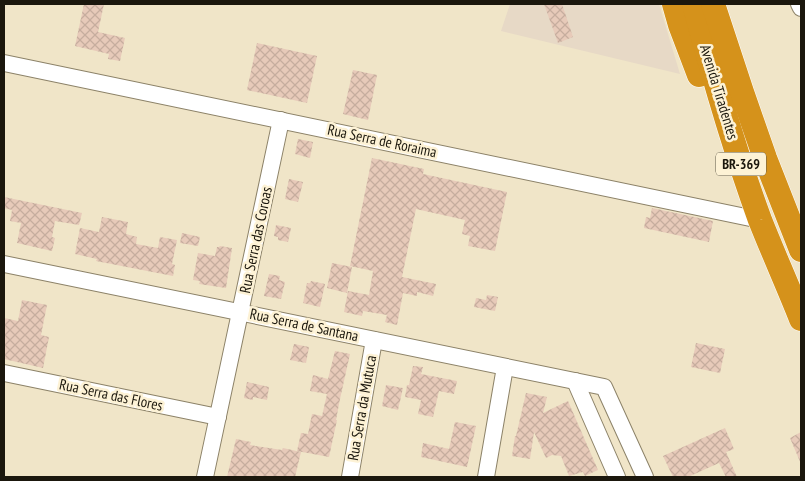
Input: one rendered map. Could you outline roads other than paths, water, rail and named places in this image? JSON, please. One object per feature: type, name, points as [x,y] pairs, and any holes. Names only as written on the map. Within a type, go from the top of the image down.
[{"type":"highway","points":[[674,4],[680,25],[717,122],[744,173]]},
{"type":"highway","name":"Avenida Tiradentes","points":[[694,4],[713,75],[744,173],[760,220],[801,319]]},
{"type":"highway","name":"Avenida Tiradentes","points":[[713,4],[765,158],[801,250]]},
{"type":"highway","points":[[730,4],[744,54],[765,158]]},
{"type":"street","points":[[799,4],[801,8]]},
{"type":"street","name":"Rua Serra de Roraima","points":[[4,63],[760,220]]},
{"type":"street","name":"Rua Serra das Coroas","points":[[205,477],[281,120]]},
{"type":"street","name":"Rua Serra de Santana","points":[[4,264],[604,387],[645,477]]},
{"type":"street","name":"Rua Serra da Mutuca","points":[[350,477],[374,340]]},
{"type":"street","points":[[486,477],[505,367]]},
{"type":"street","name":"Rua Serra das Flores","points":[[4,372],[218,418]]},
{"type":"street","points":[[575,381],[617,477]]}]
